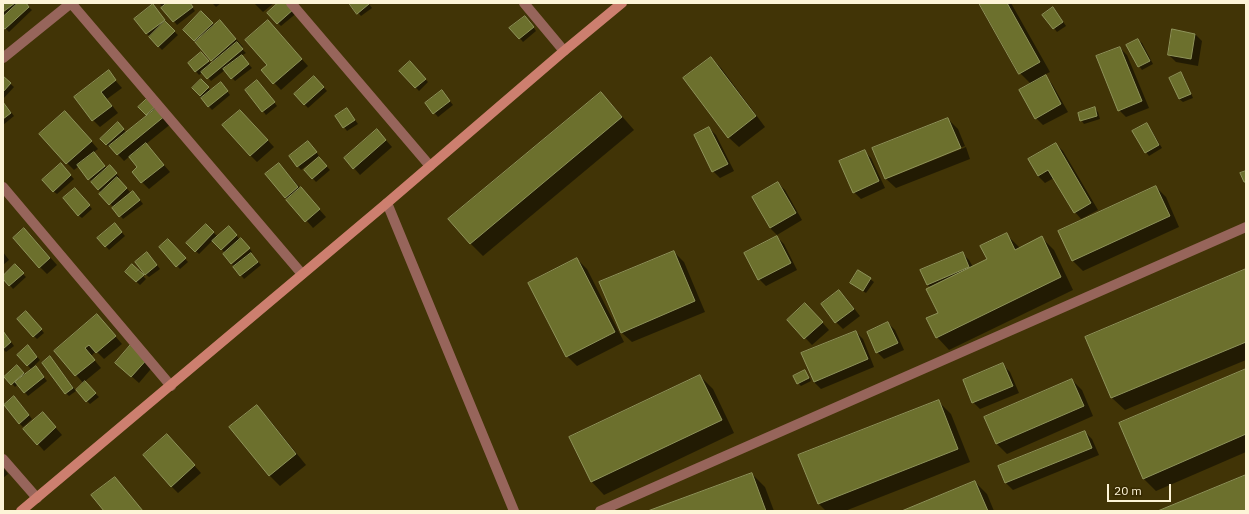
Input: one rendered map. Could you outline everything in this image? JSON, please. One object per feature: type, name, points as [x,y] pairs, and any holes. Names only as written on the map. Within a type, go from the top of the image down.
[{"type":"main road","points":[[22,511],[622,3]]},
{"type":"street","points":[[3,58],[71,3],[302,274]]},
{"type":"street","points":[[291,3],[430,166]]},
{"type":"street","points":[[524,3],[564,51]]},
{"type":"street","points":[[3,187],[171,386]]},
{"type":"street","points":[[387,203],[514,511]]},
{"type":"street","points":[[600,511],[1246,227]]},
{"type":"street","points":[[3,459],[37,498]]},
{"type":"building","points":[[3,3],[15,3],[3,12]]},
{"type":"building","points":[[18,3],[26,3],[29,7],[5,29],[3,28],[3,17]]},
{"type":"building","points":[[167,3],[190,3],[193,7],[173,22],[161,8]]},
{"type":"building","points":[[278,3],[291,3],[295,8],[277,24],[267,13]]},
{"type":"building","points":[[349,3],[369,3],[369,4],[357,14]]},
{"type":"building","points":[[979,3],[1007,3],[1040,62],[1019,74]]},
{"type":"building","points":[[153,4],[165,20],[146,34],[134,19]]},
{"type":"building","points":[[1053,7],[1063,22],[1053,29],[1042,15]]},
{"type":"building","points":[[201,11],[213,23],[194,41],[183,30]]},
{"type":"building","points":[[525,16],[534,27],[519,39],[509,28]]},
{"type":"building","points":[[220,20],[236,39],[211,61],[195,42]]},
{"type":"building","points":[[268,20],[302,59],[273,84],[261,70],[267,65],[245,40]]},
{"type":"building","points":[[165,21],[175,31],[158,47],[149,37]]},
{"type":"building","points":[[1172,29],[1195,34],[1191,59],[1168,55]]},
{"type":"building","points":[[1138,39],[1150,61],[1138,67],[1126,45]]},
{"type":"building","points":[[237,42],[243,49],[207,79],[201,72]]},
{"type":"building","points":[[1120,47],[1142,101],[1118,111],[1096,56]]},
{"type":"building","points":[[201,52],[209,61],[195,72],[188,63]]},
{"type":"building","points":[[242,55],[249,64],[231,79],[223,69]]},
{"type":"building","points":[[711,57],[756,116],[728,138],[683,78]]},
{"type":"building","points":[[410,61],[426,79],[415,88],[399,71]]},
{"type":"building","points":[[109,70],[116,80],[101,92],[112,106],[92,121],[74,97]]},
{"type":"building","points":[[1181,72],[1191,94],[1179,99],[1169,78]]},
{"type":"building","points":[[1046,75],[1061,104],[1035,119],[1019,90]]},
{"type":"building","points":[[3,76],[11,83],[3,92]]},
{"type":"building","points":[[314,76],[324,87],[304,105],[294,94]]},
{"type":"building","points":[[201,79],[209,87],[200,96],[192,88]]},
{"type":"building","points":[[257,80],[275,102],[262,112],[245,90]]},
{"type":"building","points":[[221,82],[228,91],[208,107],[201,98]]},
{"type":"building","points":[[442,90],[450,101],[433,114],[425,103]]},
{"type":"building","points":[[601,92],[622,117],[470,244],[448,219]]},
{"type":"building","points":[[149,97],[157,105],[146,115],[138,107]]},
{"type":"building","points":[[3,102],[11,113],[3,119]]},
{"type":"building","points":[[159,106],[166,115],[117,155],[109,146]]},
{"type":"building","points":[[1095,107],[1097,116],[1080,121],[1078,113]]},
{"type":"building","points":[[347,108],[355,120],[343,128],[335,116]]},
{"type":"building","points":[[240,110],[268,140],[250,156],[222,125]]},
{"type":"building","points":[[65,111],[92,141],[66,164],[39,134]]},
{"type":"building","points":[[948,118],[961,148],[885,179],[872,148]]},
{"type":"building","points":[[118,122],[124,129],[106,145],[100,139]]},
{"type":"building","points":[[1147,123],[1159,145],[1145,153],[1132,131]]},
{"type":"building","points":[[709,127],[728,164],[712,172],[694,135]]},
{"type":"building","points":[[377,129],[386,140],[353,169],[344,158]]},
{"type":"building","points":[[308,141],[317,152],[297,167],[289,156]]},
{"type":"building","points":[[146,143],[164,165],[141,183],[132,172],[137,167],[129,157]]},
{"type":"building","points":[[1056,143],[1091,203],[1074,213],[1048,170],[1038,176],[1028,159]]},
{"type":"building","points":[[865,150],[879,181],[853,193],[839,161]]},
{"type":"building","points":[[94,152],[105,166],[88,180],[77,165]]},
{"type":"building","points":[[319,157],[327,166],[312,179],[304,170]]},
{"type":"building","points":[[61,163],[71,175],[53,192],[42,180]]},
{"type":"building","points":[[279,163],[298,187],[285,198],[265,174]]},
{"type":"building","points":[[110,165],[117,173],[98,190],[91,182]]},
{"type":"building","points":[[1246,171],[1246,182],[1244,182],[1240,173]]},
{"type":"building","points":[[117,177],[127,188],[109,205],[99,194]]},
{"type":"building","points":[[778,182],[796,213],[770,228],[752,197]]},
{"type":"building","points":[[1156,186],[1170,216],[1072,261],[1058,231]]},
{"type":"building","points":[[301,187],[320,209],[305,222],[286,200]]},
{"type":"building","points":[[75,188],[90,205],[78,216],[63,198]]},
{"type":"building","points":[[133,191],[140,200],[119,217],[112,208]]},
{"type":"building","points":[[115,223],[122,232],[105,247],[97,238]]},
{"type":"building","points":[[206,224],[214,232],[195,252],[186,243]]},
{"type":"building","points":[[229,226],[237,235],[221,250],[212,241]]},
{"type":"building","points":[[24,228],[50,258],[39,268],[13,238]]},
{"type":"building","points":[[1007,233],[1015,250],[1042,236],[1061,277],[936,338],[926,318],[938,313],[926,289],[987,259],[980,246]]},
{"type":"building","points":[[777,236],[791,263],[758,280],[744,253]]},
{"type":"building","points":[[241,238],[250,248],[231,264],[223,254]]},
{"type":"building","points":[[168,239],[186,258],[176,267],[159,247]]},
{"type":"building","points":[[674,251],[695,301],[621,333],[599,282]]},
{"type":"building","points":[[147,252],[157,265],[145,275],[135,262]]},
{"type":"building","points":[[963,252],[969,267],[927,285],[920,270]]},
{"type":"building","points":[[251,253],[258,262],[240,276],[233,267]]},
{"type":"building","points":[[577,258],[615,332],[566,357],[528,283]]},
{"type":"building","points":[[15,264],[24,273],[9,286],[3,279],[3,276]]},
{"type":"building","points":[[132,264],[144,275],[136,282],[125,272]]},
{"type":"building","points":[[1246,269],[1246,342],[1111,398],[1085,337]]},
{"type":"building","points":[[858,270],[871,278],[863,291],[850,283]]},
{"type":"building","points":[[839,290],[854,309],[835,323],[821,304]]},
{"type":"building","points":[[805,303],[823,322],[804,339],[787,320]]},
{"type":"building","points":[[26,311],[42,329],[33,337],[17,319]]},
{"type":"building","points":[[97,314],[116,336],[96,353],[89,345],[85,348],[95,360],[75,376],[54,351]]},
{"type":"building","points":[[888,322],[898,343],[876,353],[867,332]]},
{"type":"building","points":[[3,331],[11,342],[3,349]]},
{"type":"building","points":[[856,331],[868,359],[814,382],[801,353]]},
{"type":"building","points":[[134,341],[150,356],[131,377],[115,363]]},
{"type":"building","points":[[28,345],[37,357],[27,366],[17,355]]},
{"type":"building","points":[[50,356],[73,388],[65,394],[42,363]]},
{"type":"building","points":[[1003,363],[1013,386],[972,403],[963,380]]},
{"type":"building","points":[[17,365],[24,373],[11,385],[4,377]]},
{"type":"building","points":[[36,366],[44,377],[24,393],[15,382]]},
{"type":"building","points":[[1246,369],[1246,434],[1143,479],[1119,423]]},
{"type":"building","points":[[805,370],[809,378],[797,384],[793,376]]},
{"type":"building","points":[[700,375],[722,420],[591,482],[569,437]]},
{"type":"building","points":[[1072,379],[1084,406],[996,444],[984,417]]},
{"type":"building","points":[[85,381],[96,393],[86,402],[76,390]]},
{"type":"building","points":[[14,396],[29,415],[19,424],[4,405]]},
{"type":"building","points":[[939,400],[958,449],[818,504],[798,455]]},
{"type":"building","points":[[257,405],[296,454],[269,476],[229,427]]},
{"type":"building","points":[[43,412],[56,427],[37,445],[23,429]]},
{"type":"building","points":[[1085,431],[1092,448],[1005,483],[998,466]]},
{"type":"building","points":[[167,434],[195,465],[171,487],[143,455]]},
{"type":"building","points":[[752,473],[766,511],[648,511]]},
{"type":"building","points":[[1246,475],[1246,511],[1158,511]]},
{"type":"building","points":[[115,477],[143,511],[104,511],[91,495]]},
{"type":"building","points":[[975,481],[988,511],[902,511]]}]
